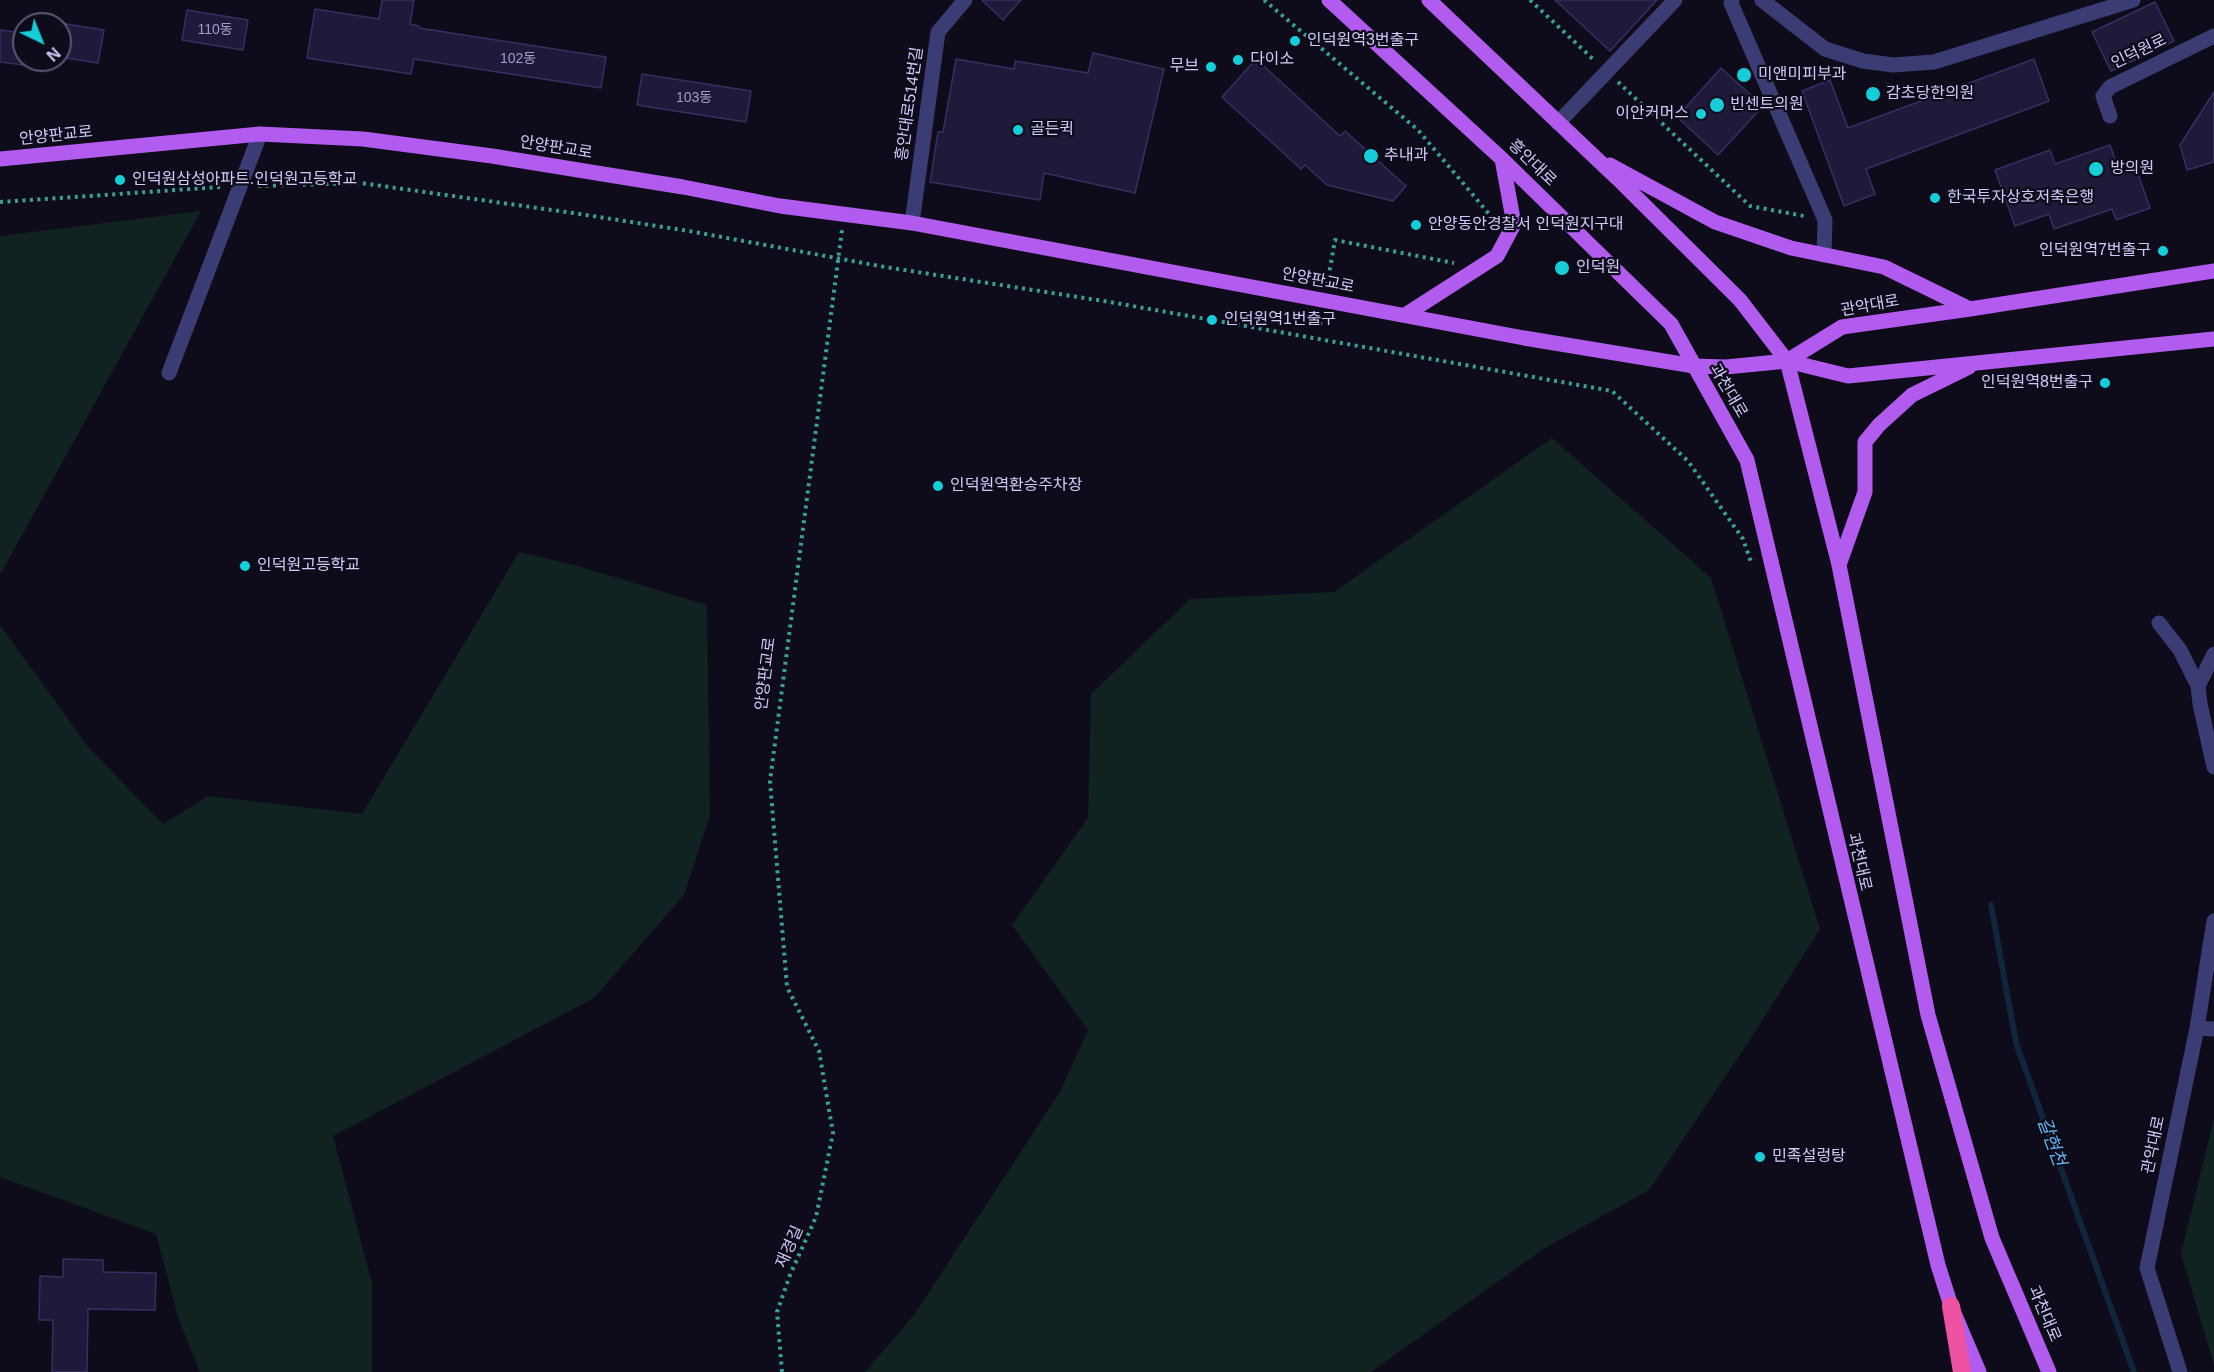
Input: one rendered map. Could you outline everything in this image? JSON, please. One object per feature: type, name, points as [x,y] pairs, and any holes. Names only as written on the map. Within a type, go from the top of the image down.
[{"type":"highway","points":[[1951,1306],[1962,1372]]},
{"type":"main road","name":"흥안대로","points":[[1329,0],[1502,159],[1671,324],[1694,366]]},
{"type":"main road","points":[[1429,0],[1740,300],[1787,361],[1848,375],[2214,339]]},
{"type":"main road","name":"안양판교로","points":[[0,159],[260,134],[363,139],[492,156],[683,187],[780,206],[912,223],[1524,338],[1694,366],[1726,367],[1787,361]]},
{"type":"main road","points":[[1592,155],[1715,222],[1791,248],[1884,267],[1970,309]]},
{"type":"main road","points":[[1405,315],[1497,256],[1514,224],[1502,159]]},
{"type":"main road","name":"관악대로","points":[[1787,361],[1842,327],[2214,271]]},
{"type":"main road","name":"과천대로","points":[[1787,361],[1839,566],[1928,1015],[1992,1238],[2049,1372]]},
{"type":"main road","points":[[1839,566],[1865,492],[1865,442],[1879,425],[1912,395],[1977,363]]},
{"type":"main road","name":"과천대로","points":[[1694,366],[1746,460],[1938,1265],[1951,1306],[1978,1372]]},
{"type":"street","points":[[1558,123],[1675,0]]},
{"type":"street","points":[[1732,0],[1731,3],[1826,220],[1824,255]]},
{"type":"street","points":[[1762,0],[1826,49],[1863,61],[1893,65],[1934,62],[2133,0]]},
{"type":"street","name":"흥안대로514번길","points":[[912,223],[938,32],[960,2]]},
{"type":"street","name":"인덕원로","points":[[2110,116],[2103,96],[2110,87],[2214,36]]},
{"type":"street","points":[[169,373],[260,134]]},
{"type":"street","points":[[2159,623],[2180,650],[2198,686],[2214,767]]},
{"type":"street","points":[[2198,686],[2214,654]]},
{"type":"street","name":"관악대로","points":[[2180,1372],[2147,1268],[2198,1028],[2214,921]]},
{"type":"street","points":[[2198,1028],[2214,1029]]},
{"type":"path","points":[[1264,0],[1418,130],[1499,227]]},
{"type":"path","points":[[1530,0],[1750,206],[1826,220]]},
{"type":"path","points":[[0,202],[240,186],[361,183],[689,231],[838,259],[1110,302],[1612,391],[1688,461],[1743,539],[1754,573]]},
{"type":"path","name":"안양판교로","points":[[833,1133],[819,1051],[787,987],[770,781],[844,214]]},
{"type":"path","points":[[1320,325],[1335,240],[1456,264]]},
{"type":"path","name":"재경길","points":[[782,1372],[777,1312],[790,1275],[816,1217],[833,1133]]},
{"type":"green space","points":[[201,211],[0,575],[0,236]]},
{"type":"green space","points":[[1552,438],[1711,578],[1820,929],[1748,1043],[1649,1190],[1545,1248],[1371,1372],[865,1372],[914,1315],[1060,1092],[1088,1030],[1012,925],[1088,818],[1091,694],[1190,599],[1334,592]]},
{"type":"green space","points":[[519,552],[578,566],[707,605],[710,815],[684,895],[594,998],[333,1136],[372,1283],[372,1372],[200,1372],[179,1320],[156,1234],[0,1177],[0,625],[89,748],[163,824],[208,796],[362,814]]},
{"type":"green space","points":[[2214,1118],[2214,1365],[2181,1254]]},
{"type":"building","points":[[382,0],[414,0],[410,24],[419,26],[419,28],[606,57],[601,88],[414,59],[411,74],[307,58],[315,9],[379,19]]},
{"type":"building","points":[[982,0],[1021,0],[1003,20]]},
{"type":"building","points":[[1555,0],[1657,0],[1610,51]]},
{"type":"building","points":[[2155,2],[2174,41],[2111,71],[2092,32]]},
{"type":"building","points":[[187,10],[248,20],[243,50],[182,40]]},
{"type":"building","points":[[72,25],[104,30],[98,63],[72,59]]},
{"type":"building","points":[[0,30],[12,32],[12,64],[0,62]]},
{"type":"building","points":[[1093,53],[1164,69],[1135,193],[1044,173],[1040,200],[930,182],[938,132],[943,132],[956,59],[1014,69],[1015,61],[1088,73]]},
{"type":"building","points":[[1256,59],[1340,136],[1345,131],[1406,186],[1393,201],[1327,185],[1305,165],[1301,169],[1222,97]]},
{"type":"building","points":[[2034,59],[2049,101],[1866,169],[1875,194],[1844,206],[1802,91],[1830,80],[1848,128]]},
{"type":"building","points":[[1721,68],[1763,106],[1718,155],[1677,117]]},
{"type":"building","points":[[642,74],[751,91],[746,122],[637,105]]},
{"type":"building","points":[[2214,92],[2214,162],[2187,170],[2180,145]]},
{"type":"building","points":[[2110,145],[2119,170],[2135,165],[2150,208],[2116,220],[2112,209],[2054,229],[2049,214],[2015,226],[1995,170],[2050,150],[2055,164]]},
{"type":"building","points":[[63,1259],[103,1260],[103,1272],[156,1273],[155,1310],[88,1309],[87,1372],[52,1372],[53,1320],[39,1320],[40,1276],[63,1277]]},
{"type":"waterway","name":"갈현천","points":[[1991,905],[2016,1043],[2134,1372]]},
{"type":"place","name":"인덕원역3번출구","points":[[1295,41]]},
{"type":"place","name":"다이소","points":[[1238,60]]},
{"type":"place","name":"무브","points":[[1211,67]]},
{"type":"place","name":"미앤미피부과","points":[[1744,75]]},
{"type":"place","name":"감초당한의원","points":[[1873,94]]},
{"type":"place","name":"빈센트의원","points":[[1717,105]]},
{"type":"place","name":"이안커머스","points":[[1701,114]]},
{"type":"place","name":"골든퀵","points":[[1018,130]]},
{"type":"place","name":"추내과","points":[[1371,156]]},
{"type":"place","name":"방의원","points":[[2096,169]]},
{"type":"place","name":"인덕원삼성아파트.인덕원고등학교","points":[[120,180]]},
{"type":"place","name":"한국투자상호저축은행","points":[[1935,198]]},
{"type":"place","name":"안양동안경찰서 인덕원지구대","points":[[1416,225]]},
{"type":"place","name":"인덕원역7번출구","points":[[2163,251]]},
{"type":"place","name":"인덕원","points":[[1562,268]]},
{"type":"place","name":"인덕원역1번출구","points":[[1212,320]]},
{"type":"place","name":"인덕원역8번출구","points":[[2105,383]]},
{"type":"place","name":"인덕원역환승주차장","points":[[938,486]]},
{"type":"place","name":"인덕원고등학교","points":[[245,566]]},
{"type":"place","name":"민족설렁탕","points":[[1760,1157]]}]
